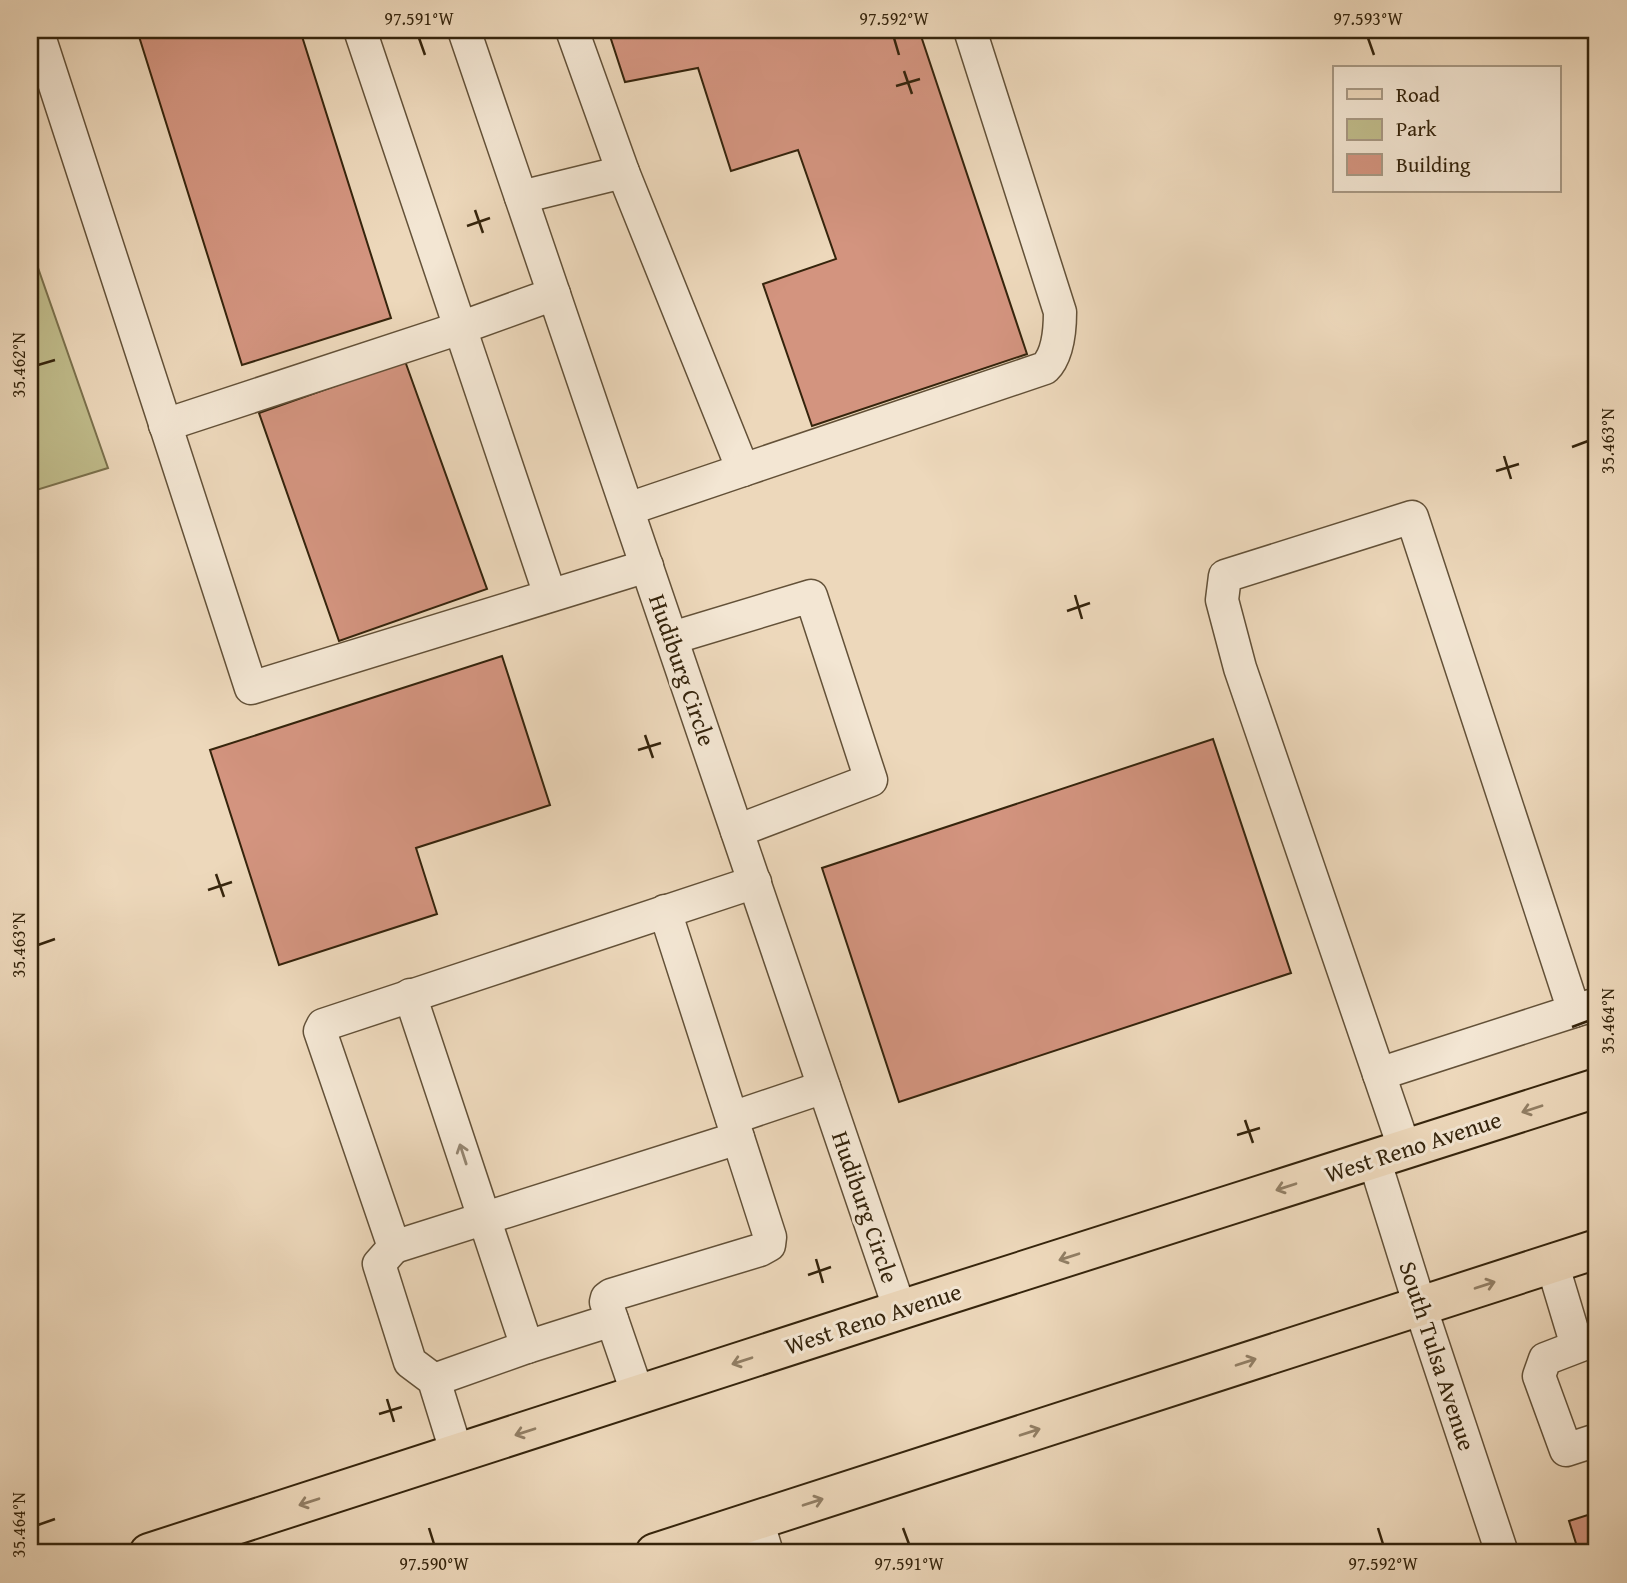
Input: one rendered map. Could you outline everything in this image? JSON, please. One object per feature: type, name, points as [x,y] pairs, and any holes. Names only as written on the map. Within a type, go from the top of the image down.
[{"type":"main road","name":"West Reno Avenue","points":[[149,1553],[1597,1088]]},
{"type":"main road","points":[[655,1553],[762,1537],[1420,1306],[1597,1249]]},
{"type":"street","points":[[37,30],[251,688],[647,566]]},
{"type":"street","points":[[360,30],[550,595]]},
{"type":"street","name":"Hudiburg Circle","points":[[464,30],[900,1310]]},
{"type":"street","points":[[572,30],[623,172],[743,470]]},
{"type":"street","points":[[628,509],[1045,368],[1052,361],[1060,312],[970,30]]},
{"type":"street","points":[[521,197],[623,172]]},
{"type":"street","points":[[165,425],[460,328],[554,294]]},
{"type":"street","name":"South Tulsa Avenue","points":[[1502,1553],[1420,1306],[1390,1154],[1379,1074],[1240,668],[1222,600],[1225,576],[1412,517],[1586,1008]]},
{"type":"street","points":[[671,638],[811,596],[872,780],[737,831]]},
{"type":"street","points":[[394,1247],[320,1031],[323,1025],[755,882]]},
{"type":"street","points":[[638,1395],[606,1302],[607,1298],[611,1294],[760,1250],[769,1245],[770,1237],[665,911]]},
{"type":"street","points":[[410,995],[527,1347]]},
{"type":"street","points":[[1379,1074],[1586,1008]]},
{"type":"street","points":[[457,1454],[434,1380],[410,1362],[379,1264],[394,1247],[485,1219],[735,1128],[824,1087]]},
{"type":"street","points":[[1552,1263],[1587,1342],[1545,1359],[1539,1376],[1566,1450],[1597,1440]]},
{"type":"street","points":[[434,1380],[612,1320]]},
{"type":"green space","points":[[30,245],[108,468],[30,492]]},
{"type":"building","points":[[137,30],[300,30],[391,318],[242,365]]},
{"type":"building","points":[[608,30],[919,30],[1027,354],[812,426],[763,284],[836,259],[798,150],[731,171],[698,68],[625,82]]},
{"type":"building","points":[[405,361],[487,589],[339,641],[259,413]]},
{"type":"building","points":[[502,656],[550,805],[416,848],[437,914],[279,965],[210,750]]},
{"type":"building","points":[[1213,739],[1291,973],[899,1102],[822,868]]},
{"type":"building","points":[[1597,1512],[1597,1553],[1579,1553],[1569,1521]]}]
